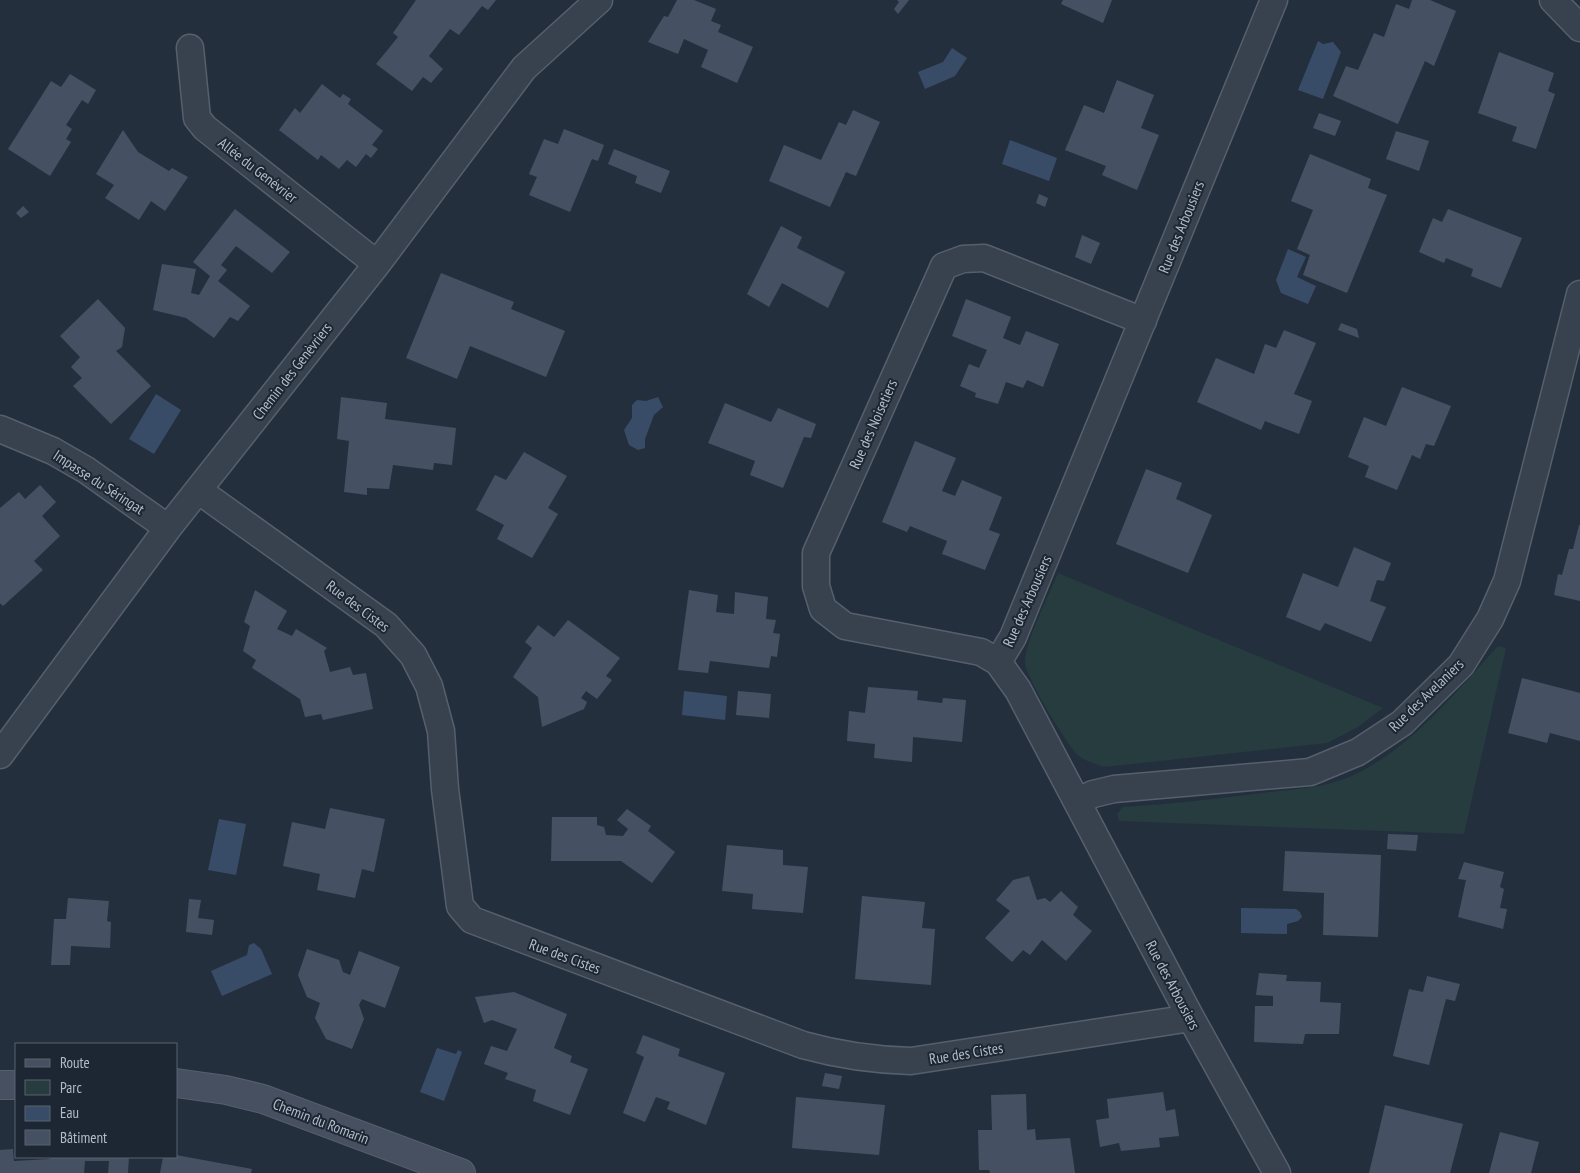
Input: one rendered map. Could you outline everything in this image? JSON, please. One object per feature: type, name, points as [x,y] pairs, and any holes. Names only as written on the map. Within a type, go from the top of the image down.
[{"type":"street","name":"Chemin des Genèvriers","points":[[0,755],[168,528],[377,264],[524,68],[600,0]]},
{"type":"street","name":"Rue des Arbousiers","points":[[1274,0],[1013,637],[998,662],[1018,690],[1191,1018],[1276,1173]]},
{"type":"street","points":[[1553,0],[1580,28]]},
{"type":"street","name":"Allée du Genévrier","points":[[190,48],[197,118],[205,128],[377,264]]},
{"type":"street","name":"Rue des Noisetiers","points":[[998,662],[981,652],[845,626],[822,609],[816,586],[816,553],[944,266],[963,259],[984,258],[1143,321]]},
{"type":"street","name":"Rue des Avelaniers","points":[[1077,802],[1093,794],[1114,788],[1310,772],[1358,752],[1402,723],[1461,665],[1490,619],[1507,581],[1580,294]]},
{"type":"street","name":"Impasse du Séringat","points":[[0,429],[53,452],[86,470],[168,528]]},
{"type":"street","name":"Rue des Cistes","points":[[198,490],[386,626],[413,654],[429,686],[441,731],[445,789],[460,906],[472,920],[803,1045],[835,1054],[872,1060],[911,1061],[1191,1018]]},
{"type":"street","points":[[0,1085],[15,1084]]},
{"type":"street","name":"Chemin du Romarin","points":[[178,1084],[226,1090],[263,1099],[461,1173]]},
{"type":"green space","points":[[1058,573],[1383,708],[1358,727],[1327,743],[1104,767],[1087,761],[1079,756],[1057,726],[1032,682],[1025,663],[1033,631]]},
{"type":"green space","points":[[1498,646],[1506,648],[1464,834],[1119,821],[1117,814],[1123,807],[1312,787],[1335,782],[1358,773],[1398,747],[1434,716]]},
{"type":"water","points":[[1318,41],[1323,44],[1333,42],[1341,52],[1323,99],[1298,90]]},
{"type":"water","points":[[952,48],[967,58],[955,76],[925,89],[918,72],[943,62]]},
{"type":"water","points":[[1010,140],[1057,158],[1049,181],[1002,164]]},
{"type":"water","points":[[1288,249],[1306,257],[1297,277],[1316,286],[1308,304],[1281,293],[1276,280]]},
{"type":"water","points":[[156,394],[181,410],[154,454],[129,439]]},
{"type":"water","points":[[658,397],[663,407],[654,415],[645,439],[645,448],[638,450],[629,445],[624,430],[632,418],[632,405],[637,400],[646,401]]},
{"type":"water","points":[[684,691],[727,696],[725,720],[682,715]]},
{"type":"water","points":[[219,819],[246,824],[236,875],[208,870]]},
{"type":"water","points":[[1241,908],[1296,909],[1302,917],[1298,921],[1287,924],[1287,934],[1241,933]]},
{"type":"water","points":[[254,943],[261,949],[272,974],[222,996],[211,971],[247,955],[249,945]]},
{"type":"water","points":[[437,1048],[456,1054],[458,1050],[462,1052],[444,1101],[420,1092]]},
{"type":"building","points":[[416,0],[496,0],[488,10],[482,6],[459,35],[450,29],[429,56],[443,69],[431,83],[423,77],[412,91],[376,64],[398,37],[393,33]]},
{"type":"building","points":[[677,0],[694,0],[716,9],[711,21],[721,25],[718,32],[753,47],[737,83],[701,67],[708,50],[684,39],[678,54],[648,42],[664,16],[668,17]]},
{"type":"building","points":[[897,0],[909,0],[898,14],[894,9],[899,2]]},
{"type":"building","points":[[1063,0],[1112,0],[1103,23],[1061,4]]},
{"type":"building","points":[[1412,0],[1430,0],[1456,11],[1434,66],[1425,61],[1398,124],[1333,96],[1346,66],[1358,70],[1374,33],[1384,37],[1396,4],[1409,9]]},
{"type":"building","points":[[1499,52],[1554,73],[1548,91],[1555,94],[1536,149],[1512,141],[1517,127],[1478,113]]},
{"type":"building","points":[[70,74],[96,90],[88,104],[82,100],[66,125],[72,129],[66,139],[71,142],[50,176],[8,149],[51,81],[61,87]]},
{"type":"building","points":[[1117,80],[1154,95],[1141,128],[1159,135],[1137,190],[1102,175],[1106,166],[1065,150],[1084,105],[1104,113]]},
{"type":"building","points":[[322,84],[340,98],[343,94],[351,99],[348,104],[383,131],[372,145],[378,149],[371,158],[366,154],[356,167],[347,160],[339,169],[321,155],[318,160],[279,130],[295,108],[300,113]]},
{"type":"building","points":[[853,110],[880,122],[856,176],[846,172],[830,207],[769,181],[784,145],[821,160],[839,122],[846,125]]},
{"type":"building","points":[[1319,113],[1341,121],[1335,136],[1313,128]]},
{"type":"building","points":[[564,129],[604,145],[598,161],[592,159],[570,212],[529,195],[537,177],[529,174],[544,139],[558,144]]},
{"type":"building","points":[[123,130],[138,152],[169,171],[172,168],[188,177],[165,211],[151,201],[139,220],[105,198],[114,185],[96,174]]},
{"type":"building","points":[[1396,131],[1429,141],[1419,171],[1386,159]]},
{"type":"building","points":[[614,149],[670,171],[661,193],[635,183],[637,176],[608,164]]},
{"type":"building","points":[[1310,154],[1371,179],[1368,188],[1387,195],[1347,293],[1303,275],[1310,255],[1297,249],[1313,210],[1291,201]]},
{"type":"building","points":[[1039,194],[1048,198],[1045,207],[1036,203]]},
{"type":"building","points":[[23,206],[29,212],[21,218],[16,213]]},
{"type":"building","points":[[235,209],[290,252],[272,273],[236,246],[221,265],[227,270],[218,281],[250,306],[238,321],[230,317],[214,338],[186,318],[153,310],[162,264],[196,269],[191,293],[199,295],[210,276],[193,262]]},
{"type":"building","points":[[1448,209],[1522,238],[1501,288],[1471,276],[1473,269],[1446,258],[1444,263],[1419,252],[1433,218],[1442,222]]},
{"type":"building","points":[[781,226],[802,237],[797,248],[845,272],[828,308],[782,283],[769,307],[747,294]]},
{"type":"building","points":[[1082,235],[1100,243],[1091,264],[1075,257]]},
{"type":"building","points":[[441,273],[514,302],[511,309],[565,331],[546,377],[470,346],[457,379],[406,358]]},
{"type":"building","points":[[98,299],[125,328],[122,347],[116,351],[151,386],[111,424],[73,386],[82,378],[71,367],[80,357],[60,336]]},
{"type":"building","points":[[966,299],[1011,317],[1003,338],[1020,345],[1026,331],[1059,344],[1043,387],[1027,380],[1023,388],[1006,382],[998,404],[975,397],[976,393],[960,386],[969,364],[979,368],[987,350],[952,336]]},
{"type":"building","points":[[1341,323],[1357,329],[1359,338],[1338,330]]},
{"type":"building","points":[[1284,330],[1316,343],[1294,394],[1312,401],[1299,434],[1265,421],[1261,430],[1197,402],[1216,358],[1254,374],[1265,344],[1276,348]]},
{"type":"building","points":[[1402,387],[1451,406],[1434,446],[1426,444],[1420,459],[1412,455],[1397,490],[1365,477],[1369,466],[1348,457],[1364,417],[1386,426]]},
{"type":"building","points":[[341,397],[387,403],[385,419],[456,428],[452,465],[434,463],[433,470],[393,465],[389,489],[367,488],[367,495],[344,492],[349,441],[337,439]]},
{"type":"building","points":[[725,403],[771,422],[778,408],[816,424],[811,438],[804,437],[783,488],[750,475],[755,461],[708,443]]},
{"type":"building","points":[[915,441],[956,458],[942,491],[955,496],[962,480],[1002,497],[989,530],[1000,534],[985,570],[942,554],[947,541],[910,526],[907,532],[882,522]]},
{"type":"building","points":[[524,452],[567,476],[548,508],[558,514],[532,558],[497,539],[504,525],[476,510],[495,475],[506,480]]},
{"type":"building","points":[[1146,469],[1182,483],[1176,499],[1212,515],[1188,573],[1116,544]]},
{"type":"building","points":[[40,485],[56,502],[42,516],[60,536],[34,561],[43,570],[3,606],[0,603],[0,508],[19,492],[25,499]]},
{"type":"building","points":[[1579,525],[1580,601],[1554,595],[1558,574],[1562,575],[1569,549],[1573,549]]},
{"type":"building","points":[[1354,547],[1391,563],[1384,581],[1377,580],[1370,601],[1386,607],[1371,642],[1325,623],[1320,631],[1286,617],[1303,573],[1338,587]]},
{"type":"building","points":[[255,590],[287,611],[277,629],[292,636],[296,629],[327,648],[324,651],[330,672],[350,667],[353,675],[366,673],[373,709],[323,720],[321,714],[305,717],[300,699],[252,668],[256,660],[243,651],[250,626],[244,622]]},
{"type":"building","points":[[689,590],[718,595],[716,612],[734,614],[735,592],[768,597],[766,619],[776,620],[773,633],[780,634],[777,657],[771,656],[769,668],[710,661],[708,673],[678,670]]},
{"type":"building","points":[[568,620],[620,658],[606,676],[612,680],[597,699],[586,691],[581,698],[587,702],[584,709],[542,727],[538,697],[513,677],[532,648],[525,642],[538,625],[554,637]]},
{"type":"building","points":[[1522,678],[1580,693],[1580,741],[1550,733],[1547,743],[1508,733]]},
{"type":"building","points":[[868,687],[918,691],[917,700],[942,703],[943,698],[966,700],[962,742],[913,737],[912,762],[874,758],[875,744],[847,741],[849,711],[865,713]]},
{"type":"building","points":[[738,691],[771,694],[769,718],[736,715]]},
{"type":"building","points":[[330,808],[385,819],[374,872],[362,869],[355,898],[317,890],[320,874],[283,866],[292,822],[325,829]]},
{"type":"building","points":[[627,809],[651,826],[648,831],[675,852],[652,883],[621,861],[551,861],[552,817],[597,817],[597,825],[604,827],[606,835],[623,836],[628,829],[617,820]]},
{"type":"building","points":[[1388,834],[1418,835],[1416,851],[1387,849]]},
{"type":"building","points":[[727,845],[783,850],[783,865],[808,867],[803,913],[752,909],[753,894],[722,891]]},
{"type":"building","points":[[1285,851],[1381,855],[1378,937],[1323,935],[1324,893],[1283,891]]},
{"type":"building","points":[[1464,862],[1504,872],[1500,887],[1504,889],[1500,908],[1507,909],[1503,929],[1458,917],[1466,880],[1458,879]]},
{"type":"building","points":[[1029,876],[1037,900],[1045,898],[1050,902],[1061,891],[1078,907],[1073,915],[1092,931],[1066,961],[1042,940],[1030,955],[1023,950],[1012,962],[985,938],[1010,911],[996,900],[1013,880]]},
{"type":"building","points":[[862,896],[925,902],[922,928],[935,929],[931,985],[855,979]]},
{"type":"building","points":[[68,898],[109,901],[107,921],[111,922],[110,948],[71,946],[70,965],[51,965],[54,919],[66,919]]},
{"type":"building","points":[[189,899],[201,900],[198,918],[214,920],[212,935],[186,932]]},
{"type":"building","points":[[307,949],[339,960],[343,972],[350,975],[359,951],[400,967],[385,1008],[362,999],[359,1005],[364,1019],[352,1049],[326,1039],[315,1018],[320,1003],[307,997],[298,975]]},
{"type":"building","points":[[1259,973],[1287,975],[1286,981],[1321,982],[1320,1002],[1341,1003],[1339,1034],[1305,1034],[1303,1044],[1254,1042],[1255,1006],[1273,1006],[1273,996],[1256,995]]},
{"type":"building","points":[[1427,976],[1460,984],[1455,1001],[1446,999],[1429,1065],[1393,1056],[1409,989],[1423,992]]},
{"type":"building","points":[[514,992],[567,1014],[554,1048],[572,1056],[570,1062],[588,1069],[570,1115],[533,1101],[536,1090],[505,1079],[508,1073],[484,1064],[491,1046],[507,1051],[517,1029],[492,1020],[484,1023],[475,997]]},
{"type":"building","points":[[643,1035],[680,1049],[678,1056],[725,1073],[706,1125],[667,1109],[670,1102],[656,1097],[645,1122],[623,1113],[644,1057],[636,1053]]},
{"type":"building","points":[[825,1073],[842,1076],[839,1089],[822,1086]]},
{"type":"building","points":[[1163,1092],[1166,1111],[1175,1109],[1179,1136],[1159,1138],[1160,1147],[1121,1151],[1119,1143],[1100,1147],[1096,1120],[1109,1118],[1107,1099]]},
{"type":"building","points":[[1026,1094],[1027,1130],[1035,1129],[1036,1140],[1070,1138],[1075,1173],[990,1173],[989,1170],[979,1170],[978,1130],[992,1130],[991,1095]]},
{"type":"building","points":[[796,1097],[885,1105],[879,1155],[792,1148]]},
{"type":"building","points":[[1385,1105],[1463,1124],[1450,1173],[1369,1173]]},
{"type":"building","points":[[1500,1132],[1539,1142],[1531,1173],[1489,1173]]},
{"type":"building","points":[[13,1149],[14,1161],[50,1158],[129,1158],[128,1173],[108,1173],[109,1161],[85,1161],[84,1173],[0,1173],[0,1150]]},
{"type":"building","points":[[178,1155],[252,1169],[251,1173],[160,1173],[163,1158],[178,1158]]}]
